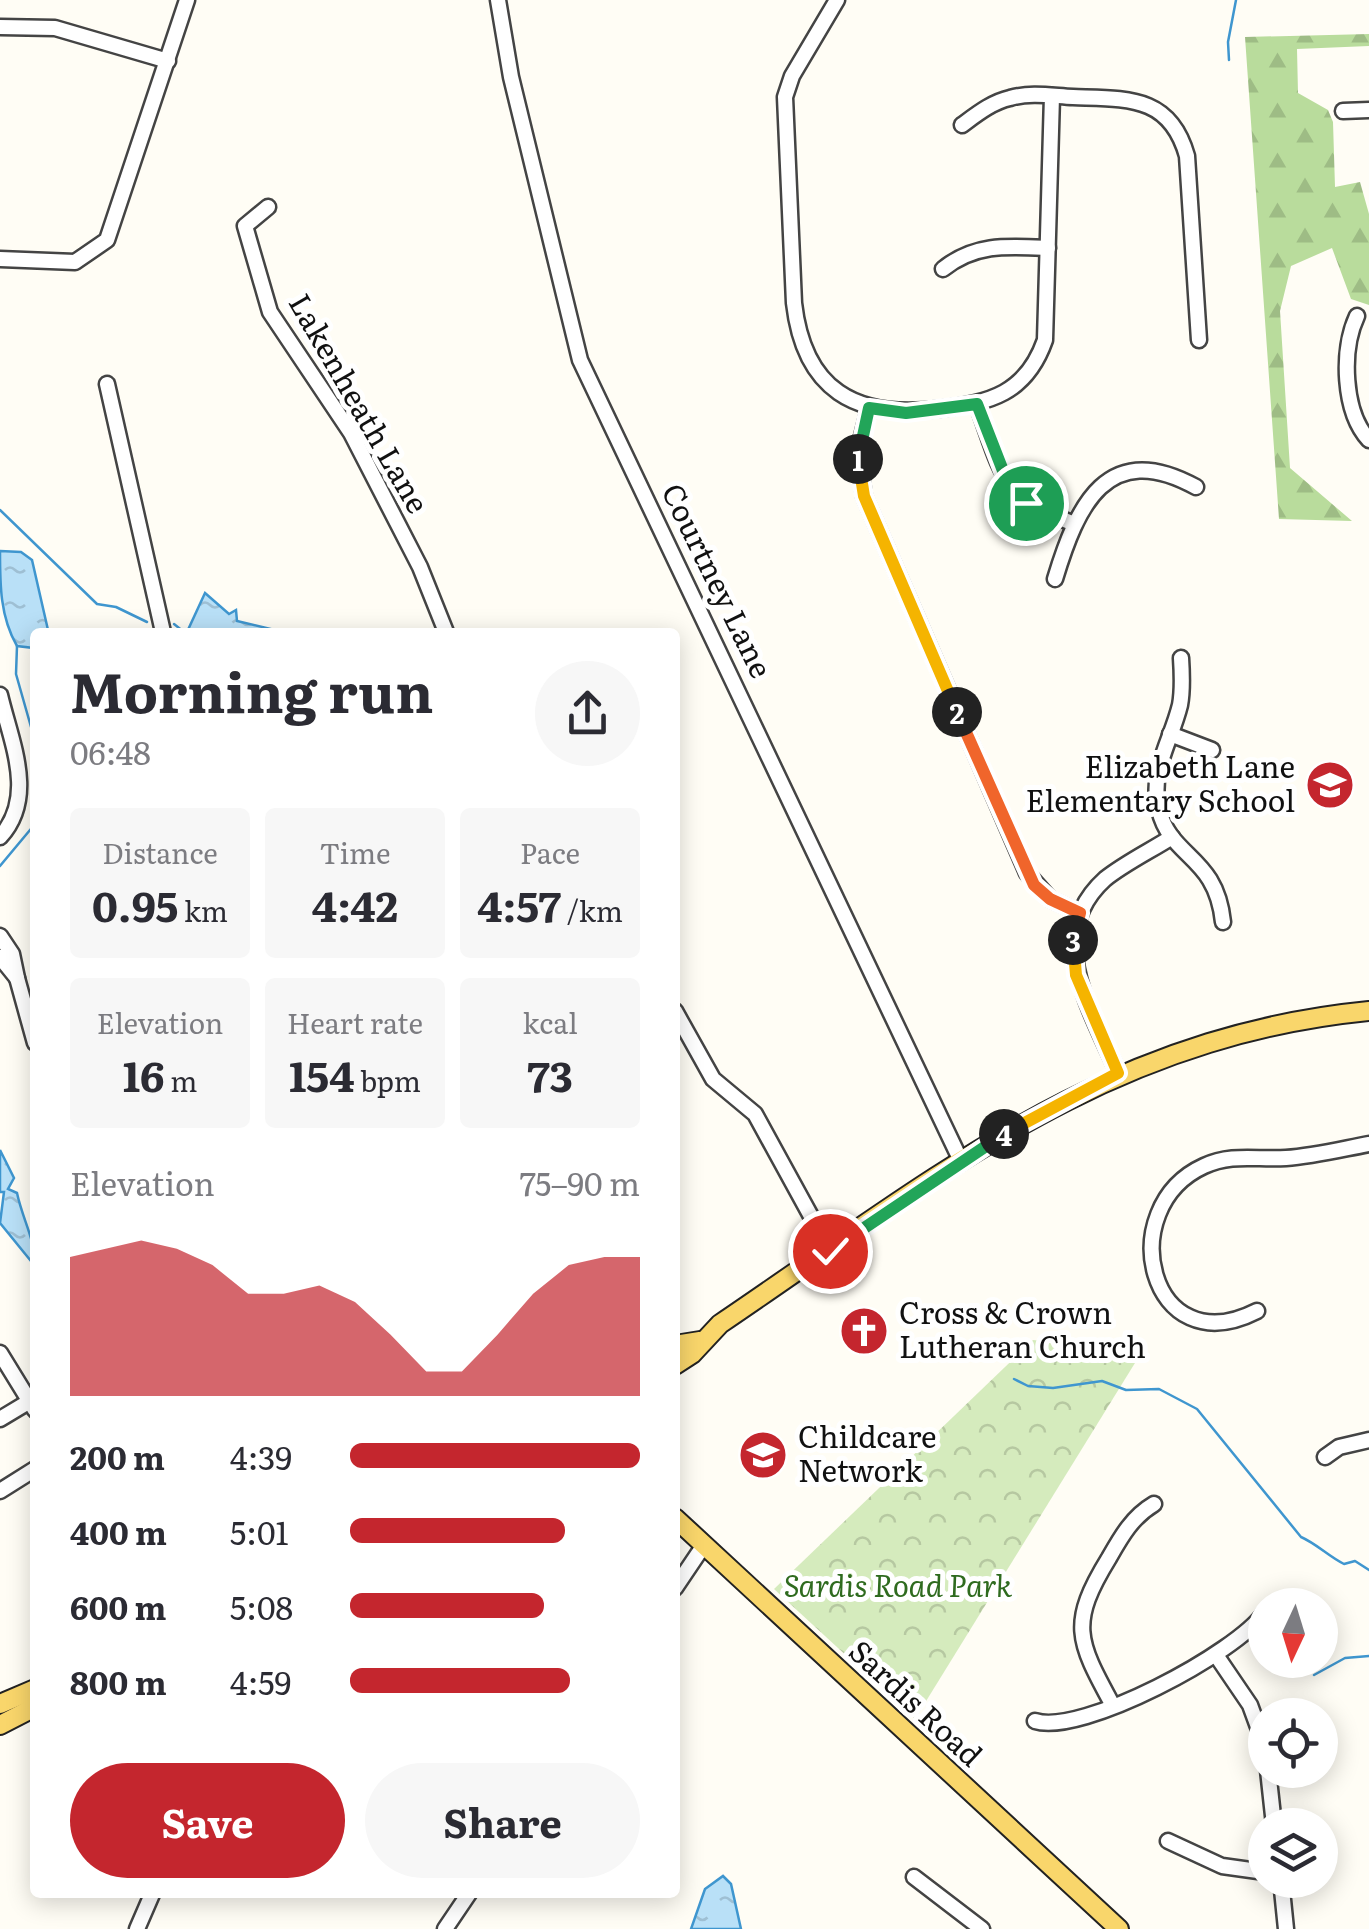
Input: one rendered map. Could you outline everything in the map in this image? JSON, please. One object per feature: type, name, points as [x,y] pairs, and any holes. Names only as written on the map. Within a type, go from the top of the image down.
[{"type":"main road","points":[[680,1362],[692,1354],[700,1341],[830,1251],[961,1161],[1050,1107],[1118,1073],[1225,1036],[1369,1011]]},
{"type":"main road","points":[[680,1343],[700,1341]]},
{"type":"main road","name":"Sardis Road","points":[[680,1523],[1118,1929]]},
{"type":"main road","points":[[0,1704],[30,1691]]},
{"type":"main road","points":[[0,1725],[30,1710]]},
{"type":"street","points":[[0,259],[61,264],[89,256],[103,246],[118,220],[187,0]]},
{"type":"street","name":"Courtney Lane","points":[[498,0],[511,77],[580,360],[961,1161]]},
{"type":"street","points":[[837,0],[792,76],[785,97],[794,304],[797,332],[814,369],[841,394],[869,408],[906,413],[977,404],[1016,388],[1039,356],[1045,340],[1052,96]]},
{"type":"street","points":[[0,27],[65,30],[168,61]]},
{"type":"street","points":[[962,125],[1012,97],[1135,100],[1158,110],[1178,130],[1187,156],[1198,340]]},
{"type":"street","points":[[1343,111],[1369,110]]},
{"type":"street","name":"Lakenheath Lane","points":[[268,207],[245,226],[264,298],[358,446],[420,567],[444,628]]},
{"type":"street","points":[[942,269],[969,251],[990,246],[1048,248]]},
{"type":"street","points":[[1357,316],[1349,340],[1350,406],[1358,428],[1369,440]]},
{"type":"street","points":[[107,384],[161,628]]},
{"type":"street","points":[[977,404],[1000,466],[1016,494],[1040,511],[1072,524]]},
{"type":"street","points":[[869,408],[858,452],[864,496],[1027,872],[1050,899],[1080,913]]},
{"type":"street","points":[[1054,579],[1072,524],[1092,494],[1124,475],[1158,472],[1196,487]]},
{"type":"street","points":[[1181,658],[1181,700],[1155,788],[1161,818],[1172,838],[1212,878],[1223,922]]},
{"type":"street","points":[[0,696],[20,787],[16,815],[0,837]]},
{"type":"street","points":[[1170,734],[1212,750]]},
{"type":"street","points":[[1118,1073],[1076,975],[1072,948],[1080,913],[1108,877],[1172,838]]},
{"type":"street","points":[[0,936],[12,954],[30,1025]]},
{"type":"street","points":[[0,957],[17,978]]},
{"type":"street","points":[[680,1019],[712,1079],[755,1114],[830,1251]]},
{"type":"street","points":[[1257,1311],[1217,1325],[1194,1320],[1172,1306],[1158,1282],[1154,1256],[1153,1223],[1159,1206],[1184,1178],[1217,1161],[1300,1157],[1369,1144]]},
{"type":"street","points":[[0,1352],[30,1398]]},
{"type":"street","points":[[0,1420],[30,1405]]},
{"type":"street","points":[[1325,1456],[1339,1447],[1369,1440]]},
{"type":"street","points":[[0,1491],[30,1473]]},
{"type":"street","points":[[1112,1704],[1082,1647],[1080,1613],[1086,1596],[1133,1520],[1154,1504]]},
{"type":"street","points":[[680,1581],[704,1545]]},
{"type":"street","points":[[1035,1720],[1058,1724],[1186,1676],[1248,1625]]},
{"type":"street","points":[[1216,1655],[1248,1702]]},
{"type":"street","points":[[1168,1842],[1222,1866],[1248,1870]]},
{"type":"street","points":[[914,1877],[982,1929]]},
{"type":"street","points":[[136,1929],[149,1898]]},
{"type":"street","points":[[445,1929],[466,1898]]},
{"type":"street","points":[[1282,1898],[1286,1929]]},
{"type":"green space","points":[[1369,34],[1369,46],[1297,49],[1298,93],[1328,110],[1333,122],[1335,187],[1360,182],[1369,214],[1369,305],[1351,299],[1332,248],[1291,266],[1280,311],[1290,468],[1352,521],[1279,519],[1245,37]]},
{"type":"green space","name":"Sardis Road Park","points":[[1033,1340],[1143,1350],[915,1719],[774,1589]]},
{"type":"water","points":[[0,551],[21,552],[32,560],[48,628],[30,628],[30,648],[17,646],[7,624]]},
{"type":"water","points":[[205,593],[229,614],[236,610],[237,621],[266,628],[189,628]]},
{"type":"water","points":[[0,1150],[14,1178],[8,1189],[17,1193],[30,1235],[30,1260],[0,1223],[4,1192],[0,1192]]},
{"type":"water","points":[[723,1876],[731,1884],[741,1929],[691,1929],[705,1889]]},
{"type":"waterway","points":[[1229,60],[1228,42],[1236,0]]},
{"type":"waterway","points":[[0,510],[97,604],[116,607],[147,622]]},
{"type":"waterway","points":[[174,624],[179,628]]},
{"type":"waterway","points":[[17,646],[16,674],[30,723]]},
{"type":"waterway","points":[[0,866],[30,830]]},
{"type":"waterway","points":[[1014,1379],[1028,1386],[1053,1388],[1102,1381],[1126,1390],[1159,1389],[1197,1409],[1301,1537],[1344,1564],[1355,1561],[1369,1570]]},
{"type":"waterway","points":[[1338,1662],[1369,1656]]},
{"type":"place","name":"Elizabeth Lane Elementary School","points":[[1330,785]]},
{"type":"place","name":"Cross & Crown Lutheran Church","points":[[864,1331]]},
{"type":"place","name":"Childcare Network","points":[[763,1455]]},
{"type":"route","points":[[830,1251],[970,1154],[1118,1073],[1076,975],[1072,948],[1080,913],[1050,899],[1034,885],[1027,872],[864,496],[858,452],[869,408],[906,413],[977,404],[1007,481],[1026,503]]}]
